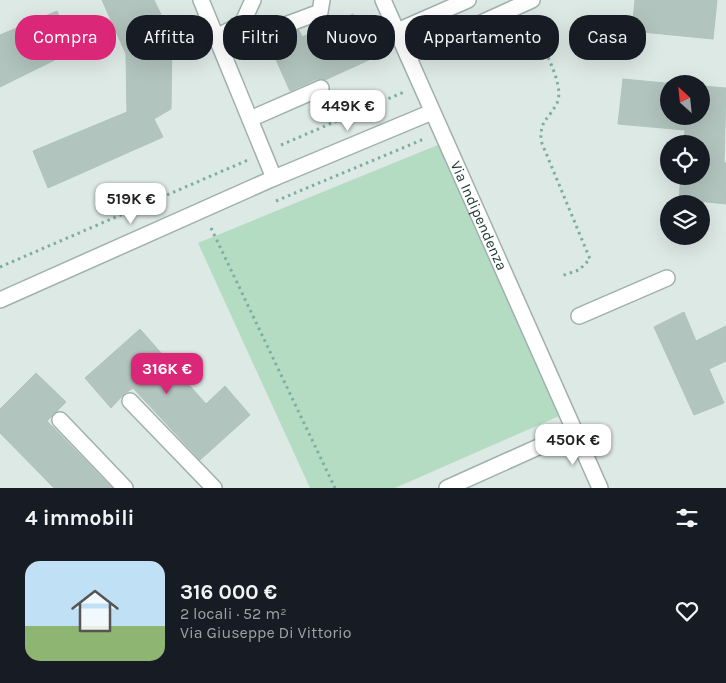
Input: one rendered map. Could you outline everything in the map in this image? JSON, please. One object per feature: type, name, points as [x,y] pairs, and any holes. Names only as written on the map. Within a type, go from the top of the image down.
[{"type":"street","points":[[201,0],[274,178]]},
{"type":"street","points":[[246,15],[253,0]]},
{"type":"street","points":[[297,21],[320,12],[322,0]]},
{"type":"street","name":"Via Indipendenza","points":[[383,0],[405,49]]},
{"type":"street","points":[[397,31],[468,0]]},
{"type":"street","points":[[499,15],[525,3]]},
{"type":"street","points":[[216,37],[223,34]]},
{"type":"street","name":"Via Indipendenza","points":[[410,60],[600,488]]},
{"type":"street","points":[[250,119],[321,88]]},
{"type":"street","points":[[0,300],[274,178],[432,112]]},
{"type":"street","points":[[579,316],[667,278]]},
{"type":"street","points":[[130,401],[214,488]]},
{"type":"street","points":[[60,420],[125,488]]},
{"type":"street","points":[[447,488],[574,432]]},
{"type":"path","points":[[525,3],[530,22],[556,76],[558,101],[540,127],[541,142],[590,259],[579,270],[561,276]]},
{"type":"path","points":[[0,268],[420,84]]},
{"type":"path","points":[[211,228],[335,488]]},
{"type":"green space","points":[[445,142],[566,413],[395,488],[310,488],[198,243]]},
{"type":"building","points":[[102,0],[154,0],[161,15],[126,15],[126,54],[116,32],[116,15],[109,15]]},
{"type":"building","points":[[635,0],[717,0],[713,39],[646,32],[646,15],[634,15]]},
{"type":"building","points":[[57,11],[59,15],[48,15]]},
{"type":"building","points":[[15,29],[15,60],[55,60],[0,87],[0,35]]},
{"type":"building","points":[[299,30],[302,37],[307,35],[307,60],[369,60],[325,80],[317,79],[290,91],[276,60],[297,60],[297,31]]},
{"type":"building","points":[[126,60],[172,60],[171,109],[154,119],[163,137],[48,188],[33,151],[127,112]]},
{"type":"building","points":[[623,79],[660,83],[660,125],[710,125],[710,87],[726,88],[724,163],[726,163],[726,204],[710,202],[710,195],[679,195],[680,185],[710,185],[710,135],[685,135],[685,130],[618,124]]},
{"type":"building","points":[[684,312],[696,341],[726,326],[726,361],[709,369],[724,403],[694,415],[654,327]]},
{"type":"building","points":[[140,329],[206,404],[225,386],[250,415],[200,460],[133,388],[124,394],[111,408],[85,378]]},
{"type":"building","points":[[36,373],[66,402],[47,421],[112,488],[54,488],[0,433],[0,409]]}]
